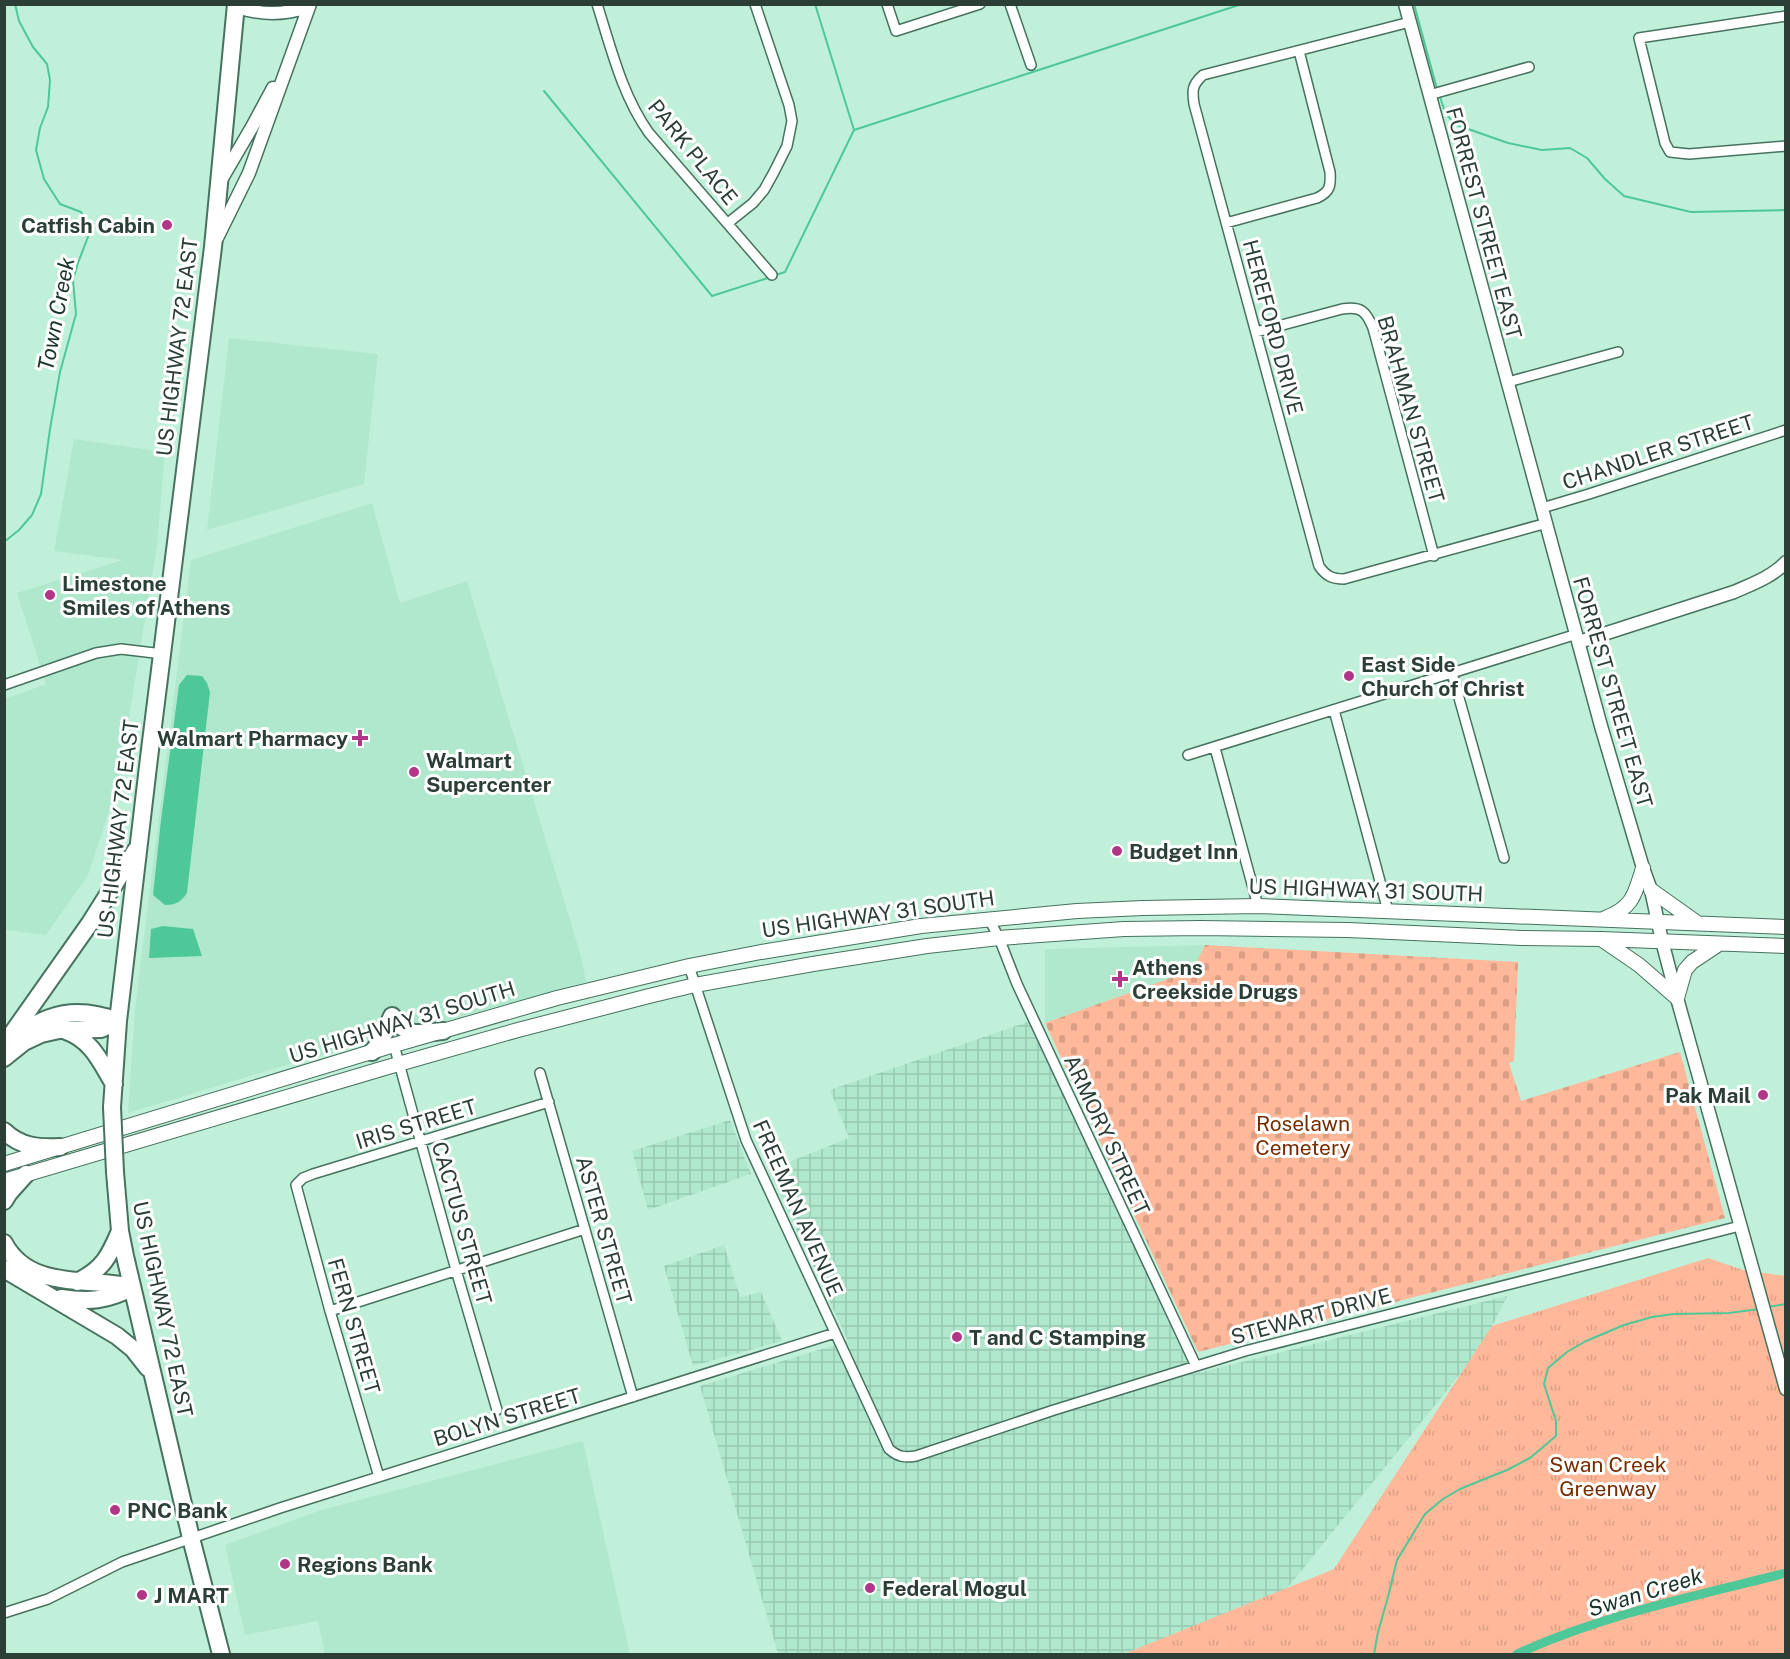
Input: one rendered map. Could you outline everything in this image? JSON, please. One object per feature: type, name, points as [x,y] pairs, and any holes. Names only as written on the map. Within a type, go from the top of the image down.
[{"type":"highway","name":"US HIGHWAY 72 EAST","points":[[220,1653],[190,1538],[120,1231],[112,1107],[118,1021],[148,758],[213,247],[236,6]]},
{"type":"highway","points":[[4,1046],[90,923],[139,844]]},
{"type":"highway","points":[[4,1046],[28,1028],[54,1016],[83,1012],[118,1021]]},
{"type":"highway","points":[[372,1052],[380,1043],[392,1016],[406,1032],[443,1031]]},
{"type":"highway","points":[[4,1058],[32,1037],[59,1030],[101,1029],[118,1021]]},
{"type":"highway","points":[[59,1030],[79,1036],[90,1045],[114,1084]]},
{"type":"highway","points":[[4,1131],[21,1143],[37,1148],[60,1147]]},
{"type":"highway","points":[[4,1201],[27,1174]]},
{"type":"highway","points":[[77,1282],[103,1264],[111,1253],[120,1231]]},
{"type":"highway","points":[[4,1243],[16,1259],[33,1271],[77,1282],[115,1283],[132,1287]]},
{"type":"highway","points":[[4,1269],[51,1295],[126,1343],[152,1373]]},
{"type":"highway","points":[[51,1295],[70,1299],[99,1300],[118,1296],[132,1287]]},
{"type":"main road","points":[[1602,919],[1618,913],[1628,905],[1634,896],[1643,868]]},
{"type":"main road","points":[[1651,890],[1697,924]]},
{"type":"main road","name":"US HIGHWAY 31 SOUTH","points":[[4,1164],[394,1045],[557,998],[688,966],[921,926],[1077,911],[1258,906],[1785,927]]},
{"type":"main road","name":"US HIGHWAY 31 SOUTH","points":[[4,1180],[540,1024],[695,985],[920,947],[999,938],[1124,930],[1201,928],[1348,930],[1785,946]]},
{"type":"main road","points":[[1601,939],[1639,965],[1677,998],[1685,970],[1692,962],[1719,944]]},
{"type":"street","name":"PARK PLACE","points":[[597,4],[629,101],[639,118],[649,133],[772,275]]},
{"type":"street","points":[[728,223],[753,203],[764,190],[787,146],[792,121],[789,105],[755,4]]},
{"type":"street","points":[[887,4],[896,31],[980,4]]},
{"type":"street","points":[[1010,4],[1031,65]]},
{"type":"street","name":"FORREST STREET EAST","points":[[1405,4],[1601,726],[1651,890],[1677,998],[1785,1389]]},
{"type":"street","points":[[236,6],[265,14],[276,14],[310,6]]},
{"type":"street","points":[[213,247],[249,173],[310,6]]},
{"type":"street","points":[[1785,16],[1639,38],[1665,143],[1670,152],[1689,154],[1785,147]]},
{"type":"street","name":"HEREFORD DRIVE","points":[[1410,22],[1203,75],[1195,82],[1192,93],[1319,566],[1324,574],[1333,579],[1344,579],[1434,556],[1546,523]]},
{"type":"street","points":[[218,186],[252,128],[294,47]]},
{"type":"street","points":[[1226,223],[1317,198],[1326,194],[1331,184],[1330,172],[1299,51]]},
{"type":"street","points":[[1429,95],[1528,67]]},
{"type":"street","name":"BRAHMAN STREET","points":[[1256,332],[1342,309],[1353,307],[1363,311],[1373,328],[1434,556]]},
{"type":"street","points":[[1508,382],[1618,352]]},
{"type":"street","name":"CHANDLER STREET","points":[[1542,508],[1785,430]]},
{"type":"street","points":[[1188,755],[1452,673],[1734,592],[1758,582],[1784,565]]},
{"type":"street","points":[[4,685],[96,653],[121,649],[163,654]]},
{"type":"street","points":[[1452,673],[1504,858]]},
{"type":"street","points":[[1334,710],[1388,911]]},
{"type":"street","points":[[1215,748],[1258,906]]},
{"type":"street","name":"ARMORY STREET","points":[[989,919],[1017,984],[1196,1366]]},
{"type":"street","name":"FREEMAN AVENUE","points":[[688,966],[746,1140],[889,1449],[897,1455]]},
{"type":"street","name":"CACTUS STREET","points":[[394,1045],[497,1410]]},
{"type":"street","name":"ASTER STREET","points":[[540,1072],[633,1397]]},
{"type":"street","name":"IRIS STREET","points":[[296,1185],[303,1178],[313,1174],[549,1102]]},
{"type":"street","name":"FERN STREET","points":[[296,1185],[379,1477]]},
{"type":"street","name":"STEWART DRIVE","points":[[897,1455],[916,1456],[1268,1345],[1740,1226]]},
{"type":"street","points":[[330,1311],[585,1229]]},
{"type":"street","name":"BOLYN STREET","points":[[4,1613],[48,1599],[122,1562],[190,1538],[835,1334]]},
{"type":"shaded area","points":[[229,338],[378,354],[364,484],[207,530]]},
{"type":"shaded area","points":[[74,439],[165,452],[157,546],[118,785],[88,875],[46,935],[5,930],[5,699],[46,684],[17,593],[123,560],[54,551]]},
{"type":"shaded area","points":[[372,503],[400,603],[467,581],[581,956],[586,982],[273,1069],[128,1113],[135,1008],[191,560]]},
{"type":"shaded area","points":[[187,675],[202,676],[210,692],[187,893],[178,902],[165,905],[153,895],[179,685]]},
{"type":"shaded area","points":[[163,926],[193,929],[202,956],[149,958],[151,929]]},
{"type":"shaded area","points":[[1205,945],[1193,970],[1045,1023],[1045,949]]},
{"type":"shaded area","points":[[1030,1021],[1193,1374],[1507,1296],[1482,1347],[1285,1591],[1124,1654],[778,1654],[700,1386],[848,1341],[769,1170],[849,1138],[830,1090]]},
{"type":"shaded area","points":[[730,1120],[751,1174],[648,1210],[632,1151]]},
{"type":"shaded area","points":[[724,1245],[740,1297],[761,1292],[782,1341],[693,1366],[664,1266]]},
{"type":"shaded area","points":[[583,1441],[630,1654],[325,1654],[318,1621],[245,1635],[225,1545],[321,1510]]},
{"type":"green space","name":"Roselawn Cemetery","points":[[1205,945],[1518,962],[1514,1061],[1509,1063],[1521,1101],[1680,1052],[1725,1218],[1198,1352],[1045,1023],[1193,970]]},
{"type":"green space","name":"Swan Creek Greenway","points":[[1708,1258],[1743,1270],[1785,1276],[1785,1654],[1124,1654],[1334,1569],[1492,1326]]},
{"type":"waterway","name":"Town Creek","points":[[4,542],[32,515],[41,494],[60,372],[76,314],[73,280],[91,229],[81,212],[60,204],[44,179],[36,150],[40,128],[48,107],[50,80],[47,64],[33,47],[19,21],[15,4]]},
{"type":"waterway","points":[[776,275],[785,272],[854,130],[815,4]]},
{"type":"waterway","points":[[854,130],[1242,4]]},
{"type":"waterway","points":[[1414,4],[1437,89]]},
{"type":"waterway","points":[[544,91],[712,296],[771,277]]},
{"type":"waterway","points":[[1439,94],[1445,112],[1454,124],[1508,143],[1542,150],[1570,148],[1587,158],[1624,196],[1691,212],[1786,210]]},
{"type":"waterway","points":[[1768,1307],[1786,1304]]},
{"type":"waterway","points":[[1374,1654],[1397,1560],[1425,1514],[1460,1489],[1530,1458],[1556,1436],[1556,1421],[1544,1384],[1548,1368],[1567,1352],[1586,1341],[1624,1325],[1652,1317],[1759,1309]]},
{"type":"waterway","name":"Swan Creek","points":[[1517,1654],[1615,1617],[1786,1573]]},
{"type":"place","name":"Catfish Cabin","points":[[167,225]]},
{"type":"place","name":"Limestone Smiles of Athens","points":[[50,595]]},
{"type":"place","name":"East Side Church of Christ","points":[[1349,676]]},
{"type":"place","name":"Walmart Pharmacy","points":[[360,738]]},
{"type":"place","name":"Walmart Supercenter","points":[[414,772]]},
{"type":"place","name":"Budget Inn","points":[[1117,851]]},
{"type":"place","name":"Athens Creekside Drugs","points":[[1120,979]]},
{"type":"place","name":"Pak Mail","points":[[1763,1095]]},
{"type":"place","name":"T and C Stamping","points":[[957,1337]]},
{"type":"place","name":"PNC Bank","points":[[115,1510]]},
{"type":"place","name":"Regions Bank","points":[[285,1564]]},
{"type":"place","name":"Federal Mogul","points":[[870,1588]]},
{"type":"place","name":"J MART","points":[[142,1595]]}]
